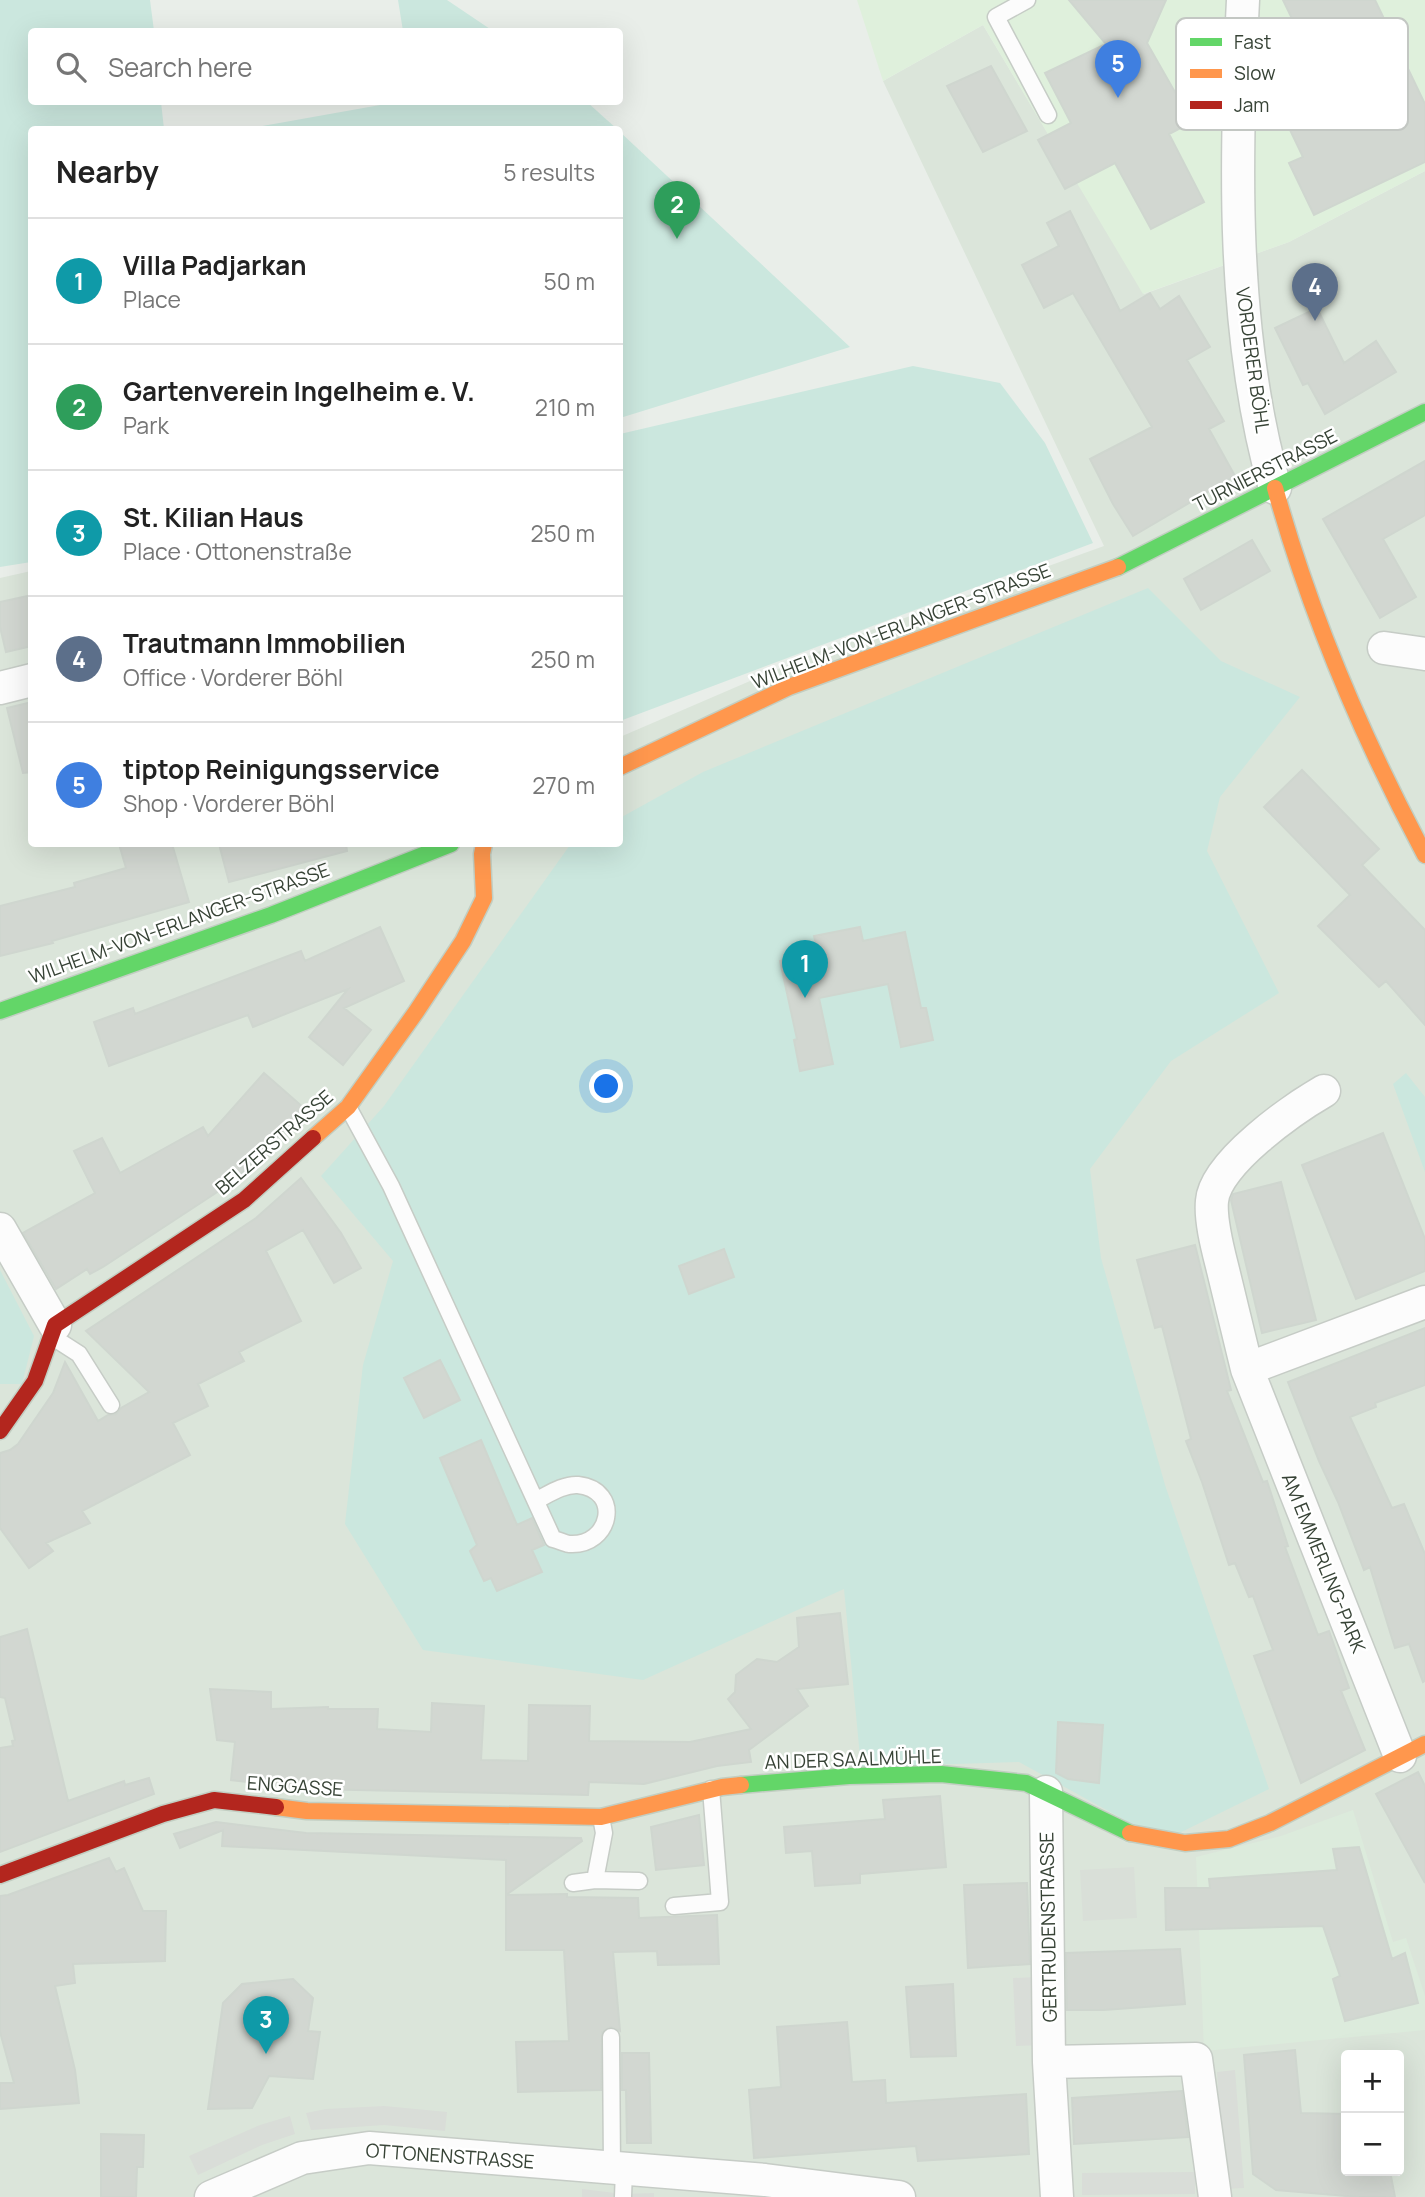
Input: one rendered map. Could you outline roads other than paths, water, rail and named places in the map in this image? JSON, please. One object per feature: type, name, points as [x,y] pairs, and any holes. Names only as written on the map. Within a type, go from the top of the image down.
[{"type":"street","name":"VORDERER BÖHL","points":[[1242,18],[1243,0]]},
{"type":"street","name":"VORDERER BÖHL","points":[[1239,130],[1237,183],[1250,363],[1275,488],[1291,547],[1339,679],[1361,731],[1415,814],[1425,855]]},
{"type":"street","name":"TURNIERSTRASSE","points":[[1124,565],[1425,412]]},
{"type":"street","name":"WILHELM-VON-ERLANGER-STRASSE","points":[[623,766],[789,687],[1124,565]]},
{"type":"street","points":[[1384,648],[1425,654]]},
{"type":"street","points":[[0,688],[28,681]]},
{"type":"street","name":"WILHELM-VON-ERLANGER-STRASSE","points":[[0,1011],[271,915],[443,847]]},
{"type":"street","name":"BELZERSTRASSE","points":[[53,1330],[244,1200],[348,1107],[416,1013],[463,941],[484,898],[483,847]]},
{"type":"street","name":"AM EMMERLING-PARK","points":[[1324,1091],[1293,1109],[1253,1142],[1225,1170],[1211,1200],[1216,1243],[1247,1369],[1413,1750]]},
{"type":"street","points":[[0,1229],[53,1330],[35,1381],[0,1431]]},
{"type":"street","points":[[1247,1369],[1425,1302]]},
{"type":"street","name":"AN DER SAALMÜHLE","points":[[634,1807],[711,1789],[849,1776],[941,1774],[1026,1783],[1129,1833],[1185,1843],[1229,1839],[1270,1824],[1413,1750]]},
{"type":"street","name":"GERTRUDENSTRASSE","points":[[1046,1792],[1049,2062],[1056,2197]]},
{"type":"street","name":"ENGGASSE","points":[[0,1875],[163,1814],[214,1800],[307,1811],[601,1817],[634,1807]]},
{"type":"street","points":[[1049,2062],[1196,2059],[1215,2197]]},
{"type":"street","name":"OTTONENSTRASSE","points":[[211,2197],[303,2158],[369,2148],[620,2179],[765,2180],[899,2197]]},
{"type":"lane","points":[[1027,0],[996,17],[1048,114]]},
{"type":"lane","points":[[348,1107],[391,1186],[553,1539],[570,1544],[587,1541],[603,1529],[608,1515],[605,1501],[597,1492],[577,1485],[557,1489],[537,1500]]},
{"type":"lane","points":[[53,1330],[79,1354],[111,1405]]},
{"type":"lane","points":[[674,1906],[720,1902],[711,1789]]},
{"type":"lane","points":[[595,1880],[604,1833],[601,1817]]},
{"type":"lane","points":[[573,1883],[595,1880],[639,1881]]},
{"type":"lane","points":[[611,2037],[620,2179]]},
{"type":"place","name":"tiptop Reinigungsservice","points":[[1118,98]]},
{"type":"place","name":"Gartenverein Ingelheim e. V.","points":[[677,239]]},
{"type":"place","name":"Trautmann Immobilien","points":[[1315,321]]},
{"type":"place","name":"Villa Padjarkan","points":[[805,998]]},
{"type":"place","name":"St. Kilian Haus","points":[[266,2054]]}]
